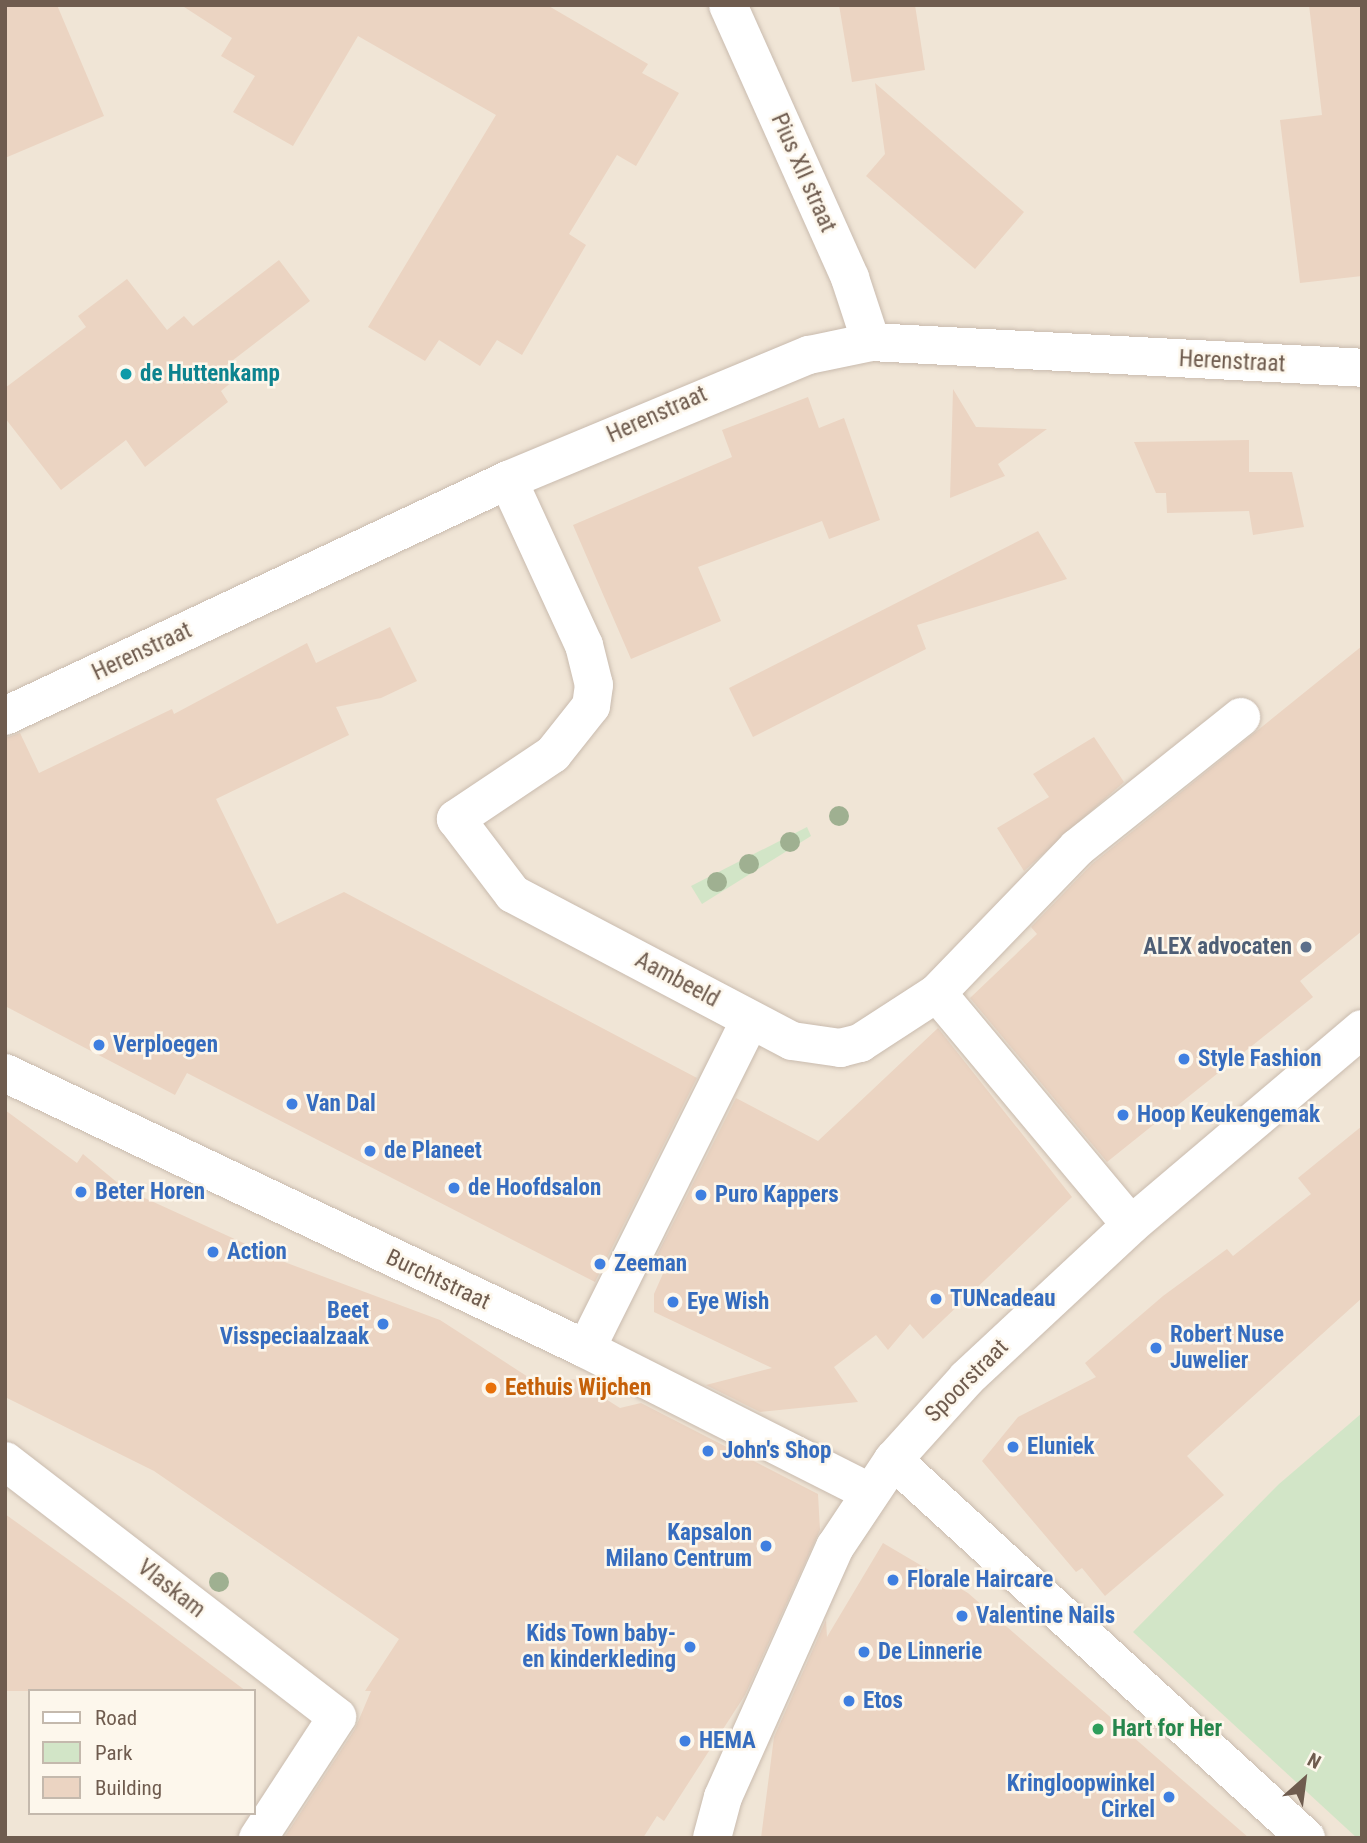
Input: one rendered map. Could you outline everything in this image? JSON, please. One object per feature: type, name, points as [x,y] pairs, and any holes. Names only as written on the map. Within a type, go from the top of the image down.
[{"type":"street","name":"Pius XII straat","points":[[728,5],[850,278],[871,342]]},
{"type":"street","name":"Herenstraat","points":[[5,716],[508,480],[737,380],[871,342],[1362,368]]},
{"type":"street","name":"Aambeeld","points":[[508,480],[584,645],[594,685],[591,706],[554,754],[456,819],[513,894],[792,1041],[839,1048],[879,1034],[937,993],[1077,848],[1241,717]]},
{"type":"street","points":[[937,993],[1131,1225]]},
{"type":"street","points":[[586,1349],[750,1020]]},
{"type":"street","name":"Spoorstraat","points":[[712,1838],[723,1797],[835,1547],[869,1492],[893,1460],[967,1378],[1131,1225],[1362,1029]]},
{"type":"street","name":"Burchtstraat","points":[[5,1073],[586,1349],[869,1492]]},
{"type":"street","points":[[893,1460],[1306,1838]]},
{"type":"street","name":"Vlaskam","points":[[5,1461],[337,1717],[257,1838]]},
{"type":"shaded area","points":[[5,5],[1362,5],[1362,1838],[5,1838]]},
{"type":"green space","points":[[807,827],[811,836],[702,904],[691,886]]},
{"type":"green space","points":[[1362,1413],[1362,1838],[1357,1838],[1133,1632],[1279,1484]]},
{"type":"building","points":[[5,5],[57,5],[104,116],[5,158]]},
{"type":"building","points":[[181,5],[547,5],[648,64],[642,73],[679,93],[636,166],[617,155],[569,234],[586,245],[522,355],[497,340],[480,366],[439,340],[425,361],[368,327],[496,115],[358,36],[293,146],[233,112],[255,76],[221,56],[232,38]]},
{"type":"building","points":[[839,5],[915,5],[925,70],[852,82]]},
{"type":"building","points":[[1309,5],[1362,5],[1362,276],[1300,283],[1280,120],[1322,115]]},
{"type":"building","points":[[875,83],[1024,212],[975,269],[866,176],[885,154]]},
{"type":"building","name":"de Huttenkamp","points":[[279,260],[310,301],[224,367],[233,381],[221,391],[228,402],[145,467],[126,440],[61,490],[5,418],[5,388],[86,327],[78,316],[127,279],[167,330],[184,316],[193,326]]},
{"type":"building","points":[[953,389],[976,427],[1047,429],[998,464],[1005,476],[950,498]]},
{"type":"building","points":[[808,397],[819,428],[844,418],[880,520],[829,539],[822,521],[698,567],[721,621],[631,659],[573,525],[732,457],[722,430]]},
{"type":"building","points":[[1249,440],[1249,472],[1292,472],[1304,527],[1253,535],[1249,511],[1167,513],[1166,493],[1156,493],[1134,442]]},
{"type":"building","points":[[1038,531],[1067,579],[917,625],[926,649],[753,737],[729,688]]},
{"type":"building","points":[[390,627],[417,681],[381,698],[336,707],[349,735],[216,799],[277,924],[344,892],[697,1078],[595,1282],[187,1073],[175,1095],[5,1006],[5,738],[20,733],[39,773],[172,709],[174,714],[307,643],[316,663]]},
{"type":"building","points":[[1362,646],[1362,931],[1300,981],[1313,997],[1107,1162],[970,998],[1037,934],[1031,927],[1092,864]]},
{"type":"building","points":[[1094,737],[1124,782],[1024,871],[997,828],[1049,797],[1033,774]]},
{"type":"building","points":[[938,1028],[1072,1197],[923,1339],[910,1324],[888,1350],[876,1335],[834,1367],[858,1402],[760,1412],[706,1385],[772,1368],[654,1312],[654,1294],[669,1260],[652,1265],[736,1098],[818,1141]]},
{"type":"building","points":[[5,1110],[77,1163],[83,1154],[125,1189],[287,1263],[440,1320],[542,1386],[574,1379],[620,1408],[641,1403],[818,1494],[820,1530],[745,1695],[664,1821],[657,1816],[643,1838],[284,1838],[355,1729],[371,1691],[365,1691],[399,1639],[154,1471],[5,1397]]},
{"type":"building","points":[[1362,1126],[1362,1298],[1187,1456],[1224,1495],[1105,1596],[1082,1568],[1076,1572],[982,1461],[1018,1417],[1096,1377],[1085,1363],[1163,1296],[1227,1249],[1233,1256],[1311,1194],[1298,1178]]},
{"type":"building","points":[[5,1514],[243,1689],[28,1689],[5,1691]]},
{"type":"building","points":[[883,1543],[968,1593],[1249,1838],[761,1838],[774,1737],[826,1620],[827,1637]]},
{"type":"place","name":"de Huttenkamp","points":[[126,374]]},
{"type":"place","name":"ALEX advocaten","points":[[1306,947]]},
{"type":"place","name":"Verploegen","points":[[99,1045]]},
{"type":"place","name":"Style Fashion","points":[[1184,1059]]},
{"type":"place","name":"Van Dal","points":[[292,1104]]},
{"type":"place","name":"Hoop Keukengemak","points":[[1123,1115]]},
{"type":"place","name":"de Planeet","points":[[370,1151]]},
{"type":"place","name":"de Hoofdsalon","points":[[454,1188]]},
{"type":"place","name":"Beter Horen","points":[[81,1192]]},
{"type":"place","name":"Puro Kappers","points":[[701,1195]]},
{"type":"place","name":"Action","points":[[213,1252]]},
{"type":"place","name":"Zeeman","points":[[600,1264]]},
{"type":"place","name":"TUNcadeau","points":[[936,1299]]},
{"type":"place","name":"Eye Wish","points":[[673,1302]]},
{"type":"place","name":"Beet Visspeciaalzaak","points":[[383,1324]]},
{"type":"place","name":"Robert Nuse Juwelier","points":[[1156,1348]]},
{"type":"place","name":"Eethuis Wijchen","points":[[491,1388]]},
{"type":"place","name":"Eluniek","points":[[1013,1447]]},
{"type":"place","name":"John's Shop","points":[[708,1451]]},
{"type":"place","name":"Kapsalon Milano Centrum","points":[[766,1546]]},
{"type":"place","name":"Florale Haircare","points":[[893,1580]]},
{"type":"place","name":"Valentine Nails","points":[[962,1616]]},
{"type":"place","name":"Kids Town baby- en kinderkleding","points":[[690,1647]]},
{"type":"place","name":"De Linnerie","points":[[864,1652]]},
{"type":"place","name":"Etos","points":[[849,1701]]},
{"type":"place","name":"Hart for Her","points":[[1098,1729]]},
{"type":"place","name":"HEMA","points":[[685,1741]]},
{"type":"place","name":"Kringloopwinkel Cirkel","points":[[1169,1797]]}]
